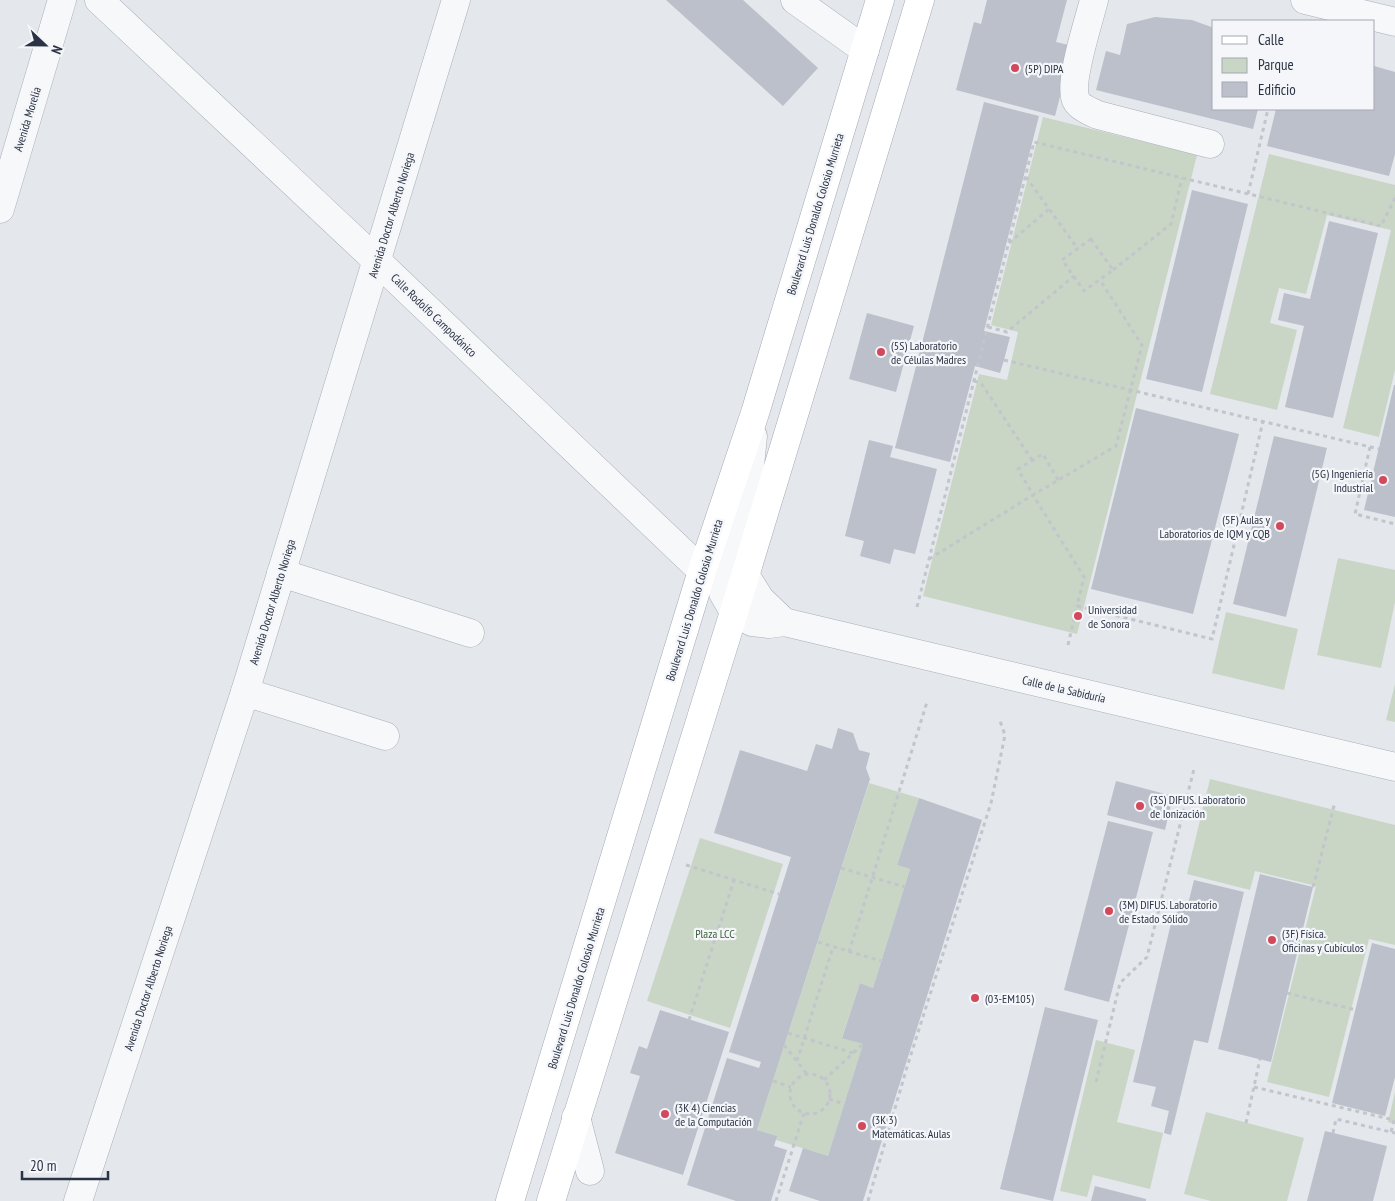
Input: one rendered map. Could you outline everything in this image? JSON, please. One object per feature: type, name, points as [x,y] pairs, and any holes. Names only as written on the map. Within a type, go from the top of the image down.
[{"type":"main road","name":"Boulevard Luis Donaldo Colosio Murrieta","points":[[510,1201],[702,571],[755,413],[880,0]]},
{"type":"main road","points":[[551,1201],[734,612],[920,0]]},
{"type":"street","name":"Avenida Morelia","points":[[0,209],[62,0]]},
{"type":"street","name":"Calle Rodolfo Campodónico","points":[[99,0],[377,261],[702,571]]},
{"type":"street","name":"Avenida Doctor Alberto Noriega","points":[[78,1201],[245,692],[456,0]]},
{"type":"street","points":[[795,0],[865,50]]},
{"type":"street","points":[[1094,0],[1076,71],[1074,86],[1076,101],[1098,115],[1210,144]]},
{"type":"street","points":[[1305,0],[1395,22]]},
{"type":"street","points":[[734,612],[723,593],[724,570],[748,485],[755,413]]},
{"type":"street","points":[[281,573],[470,633]]},
{"type":"street","points":[[745,575],[760,599],[784,622]]},
{"type":"street","name":"Calle de la Sabiduría","points":[[734,612],[752,622],[769,624],[784,622],[1395,767]]},
{"type":"street","points":[[245,692],[384,736]]},
{"type":"street","points":[[576,1117],[590,1171]]},
{"type":"path","points":[[1248,194],[1268,110]]},
{"type":"path","points":[[916,607],[1034,142],[1380,226],[1395,198]]},
{"type":"path","points":[[1025,176],[1078,249]]},
{"type":"path","points":[[1114,270],[1092,239],[1062,260],[1084,291],[1114,270],[1171,224],[1182,178]]},
{"type":"path","points":[[1008,244],[1049,210]]},
{"type":"path","points":[[987,327],[1007,332],[1074,276]]},
{"type":"path","points":[[928,560],[1116,446],[1142,345],[1100,280]]},
{"type":"path","points":[[1004,360],[1379,449]]},
{"type":"path","points":[[974,381],[981,383],[1032,460]]},
{"type":"path","points":[[1077,606],[1212,639],[1263,421]]},
{"type":"path","points":[[1370,447],[1355,514],[1395,524]]},
{"type":"path","points":[[1058,480],[1043,454],[1018,469],[1084,577],[1068,645]]},
{"type":"path","points":[[849,952],[927,702]]},
{"type":"path","points":[[868,1201],[907,1067],[991,803],[1005,735],[1000,721]]},
{"type":"path","points":[[1096,1082],[1120,983],[1147,957],[1194,769]]},
{"type":"path","points":[[1313,887],[1335,802]]},
{"type":"path","points":[[678,862],[780,894]]},
{"type":"path","points":[[842,868],[905,887]]},
{"type":"path","points":[[689,1020],[734,880]]},
{"type":"path","points":[[818,942],[881,961]]},
{"type":"path","points":[[797,1062],[833,947]]},
{"type":"path","points":[[1287,994],[1356,1010]]},
{"type":"path","points":[[788,1033],[853,1054]]},
{"type":"path","points":[[824,1080],[863,1044]]},
{"type":"path","points":[[784,1046],[807,1074]]},
{"type":"path","points":[[1246,1123],[1260,1059]]},
{"type":"path","points":[[807,1074],[819,1076],[824,1080],[828,1086],[829,1099],[819,1112],[804,1114],[792,1104],[791,1087],[797,1079],[807,1074]]},
{"type":"path","points":[[773,1081],[791,1087]]},
{"type":"path","points":[[1254,1087],[1394,1120],[1393,1133],[1336,1119],[1333,1133]]},
{"type":"path","points":[[829,1099],[844,1104]]},
{"type":"path","points":[[776,1201],[804,1114]]},
{"type":"green space","points":[[1043,117],[1197,155],[1077,634],[923,596],[979,374],[1007,380],[1018,332],[991,325]]},
{"type":"green space","points":[[1269,154],[1395,185],[1395,370],[1379,437],[1343,428],[1391,230],[1327,215],[1306,294],[1279,288],[1270,323],[1297,330],[1277,410],[1210,394]]},
{"type":"green space","points":[[1338,558],[1395,570],[1395,602],[1381,668],[1317,655]]},
{"type":"green space","points":[[1226,612],[1298,629],[1284,690],[1212,673]]},
{"type":"green space","points":[[1395,684],[1395,722],[1386,720]]},
{"type":"green space","points":[[1210,779],[1395,825],[1395,945],[1369,939],[1329,1097],[1267,1082],[1316,886],[1255,871],[1250,890],[1187,874]]},
{"type":"green space","points":[[869,783],[919,798],[897,865],[910,869],[873,988],[860,983],[842,1037],[863,1044],[828,1156],[776,1140],[776,1136],[757,1130]]},
{"type":"green space","name":"Plaza LCC","points":[[700,838],[783,864],[730,1028],[647,1001]]},
{"type":"green space","points":[[1096,1040],[1135,1050],[1117,1122],[1163,1133],[1150,1189],[1093,1175],[1087,1197],[1060,1191]]},
{"type":"green space","points":[[1395,1092],[1395,1124],[1388,1122]]},
{"type":"green space","points":[[1206,1112],[1304,1138],[1287,1201],[1211,1201],[1184,1194]]},
{"type":"building","points":[[666,0],[743,0],[818,68],[783,106]]},
{"type":"building","name":"(5P) DIPA","points":[[987,0],[1067,0],[1056,42],[1073,46],[1055,116],[956,90],[974,22],[981,24]]},
{"type":"building","points":[[1155,17],[1192,20],[1212,27],[1212,110],[1258,110],[1253,129],[1096,90],[1106,51],[1120,55],[1127,24]]},
{"type":"building","points":[[1375,66],[1395,72],[1395,154],[1389,176],[1267,146],[1276,110],[1375,110]]},
{"type":"building","points":[[984,102],[1039,116],[984,331],[1010,337],[1000,373],[975,366],[950,462],[895,448]]},
{"type":"building","points":[[1192,190],[1248,204],[1202,392],[1146,379]]},
{"type":"building","points":[[1329,221],[1378,233],[1333,418],[1285,407],[1304,326],[1278,320],[1284,293],[1310,299]]},
{"type":"building","name":"(5S) Laboratorio de Células Madres","points":[[867,313],[914,326],[896,392],[849,379]]},
{"type":"building","name":"(5G) Ingeniería Industrial","points":[[1395,385],[1395,517],[1364,510]]},
{"type":"building","points":[[1136,408],[1239,434],[1193,614],[1091,589]]},
{"type":"building","name":"(5F) Aulas y Laboratorios de IQM y CQB","points":[[1274,436],[1327,448],[1286,617],[1233,604]]},
{"type":"building","points":[[869,440],[893,446],[890,457],[937,469],[915,554],[894,549],[890,564],[860,556],[864,541],[845,536]]},
{"type":"building","points":[[838,728],[853,733],[859,750],[870,753],[866,768],[870,779],[757,1130],[777,1136],[774,1146],[787,1150],[771,1201],[736,1201],[687,1185],[727,1058],[759,1068],[761,1062],[729,1052],[791,857],[714,833],[740,750],[807,771],[816,744],[832,749]]},
{"type":"building","name":"(3S) DIFUS. Laboratorio de Ionización","points":[[1116,781],[1173,796],[1165,830],[1107,815]]},
{"type":"building","points":[[919,798],[982,820],[863,1201],[820,1201],[789,1191],[803,1148],[828,1156],[863,1044],[842,1038],[860,983],[873,988],[910,869],[897,865]]},
{"type":"building","name":"(3M) DIFUS. Laboratorio de Estado Sólido","points":[[1108,821],[1153,832],[1109,1002],[1064,990]]},
{"type":"building","name":"(3F) Física. Oficinas y Cubículos","points":[[1260,874],[1313,887],[1271,1062],[1218,1049]]},
{"type":"building","points":[[1194,880],[1244,892],[1208,1043],[1194,1040],[1171,1135],[1164,1133],[1169,1111],[1151,1106],[1156,1087],[1133,1082],[1173,915],[1188,904]]},
{"type":"building","points":[[1372,943],[1395,949],[1395,1077],[1385,1116],[1332,1103]]},
{"type":"building","points":[[1045,1007],[1098,1020],[1053,1201],[1000,1189]]},
{"type":"building","name":"(3K 4) Ciencias de la Computación","points":[[660,1010],[729,1032],[683,1175],[615,1153],[640,1076],[630,1073],[639,1046],[647,1049]]},
{"type":"building","points":[[1325,1131],[1387,1146],[1373,1201],[1307,1201]]},
{"type":"building","points":[[1095,1186],[1146,1199],[1146,1201],[1091,1201]]},
{"type":"place","name":"(5P) DIPA","points":[[1015,68]]},
{"type":"place","name":"(5S) Laboratorio de Células Madres","points":[[881,352]]},
{"type":"place","name":"(5G) Ingeniería Industrial","points":[[1383,480]]},
{"type":"place","name":"(5F) Aulas y Laboratorios de IQM y CQB","points":[[1280,526]]},
{"type":"place","name":"Universidad de Sonora","points":[[1078,616]]},
{"type":"place","name":"(3S) DIFUS. Laboratorio de Ionización","points":[[1140,806]]},
{"type":"place","name":"(3M) DIFUS. Laboratorio de Estado Sólido","points":[[1109,911]]},
{"type":"place","name":"(3F) Física. Oficinas y Cubículos","points":[[1272,940]]},
{"type":"place","name":"(03-EM105)","points":[[975,998]]},
{"type":"place","name":"(3K 4) Ciencias de la Computación","points":[[665,1114]]},
{"type":"place","name":"(3K 3) Matemáticas. Aulas","points":[[862,1126]]}]
